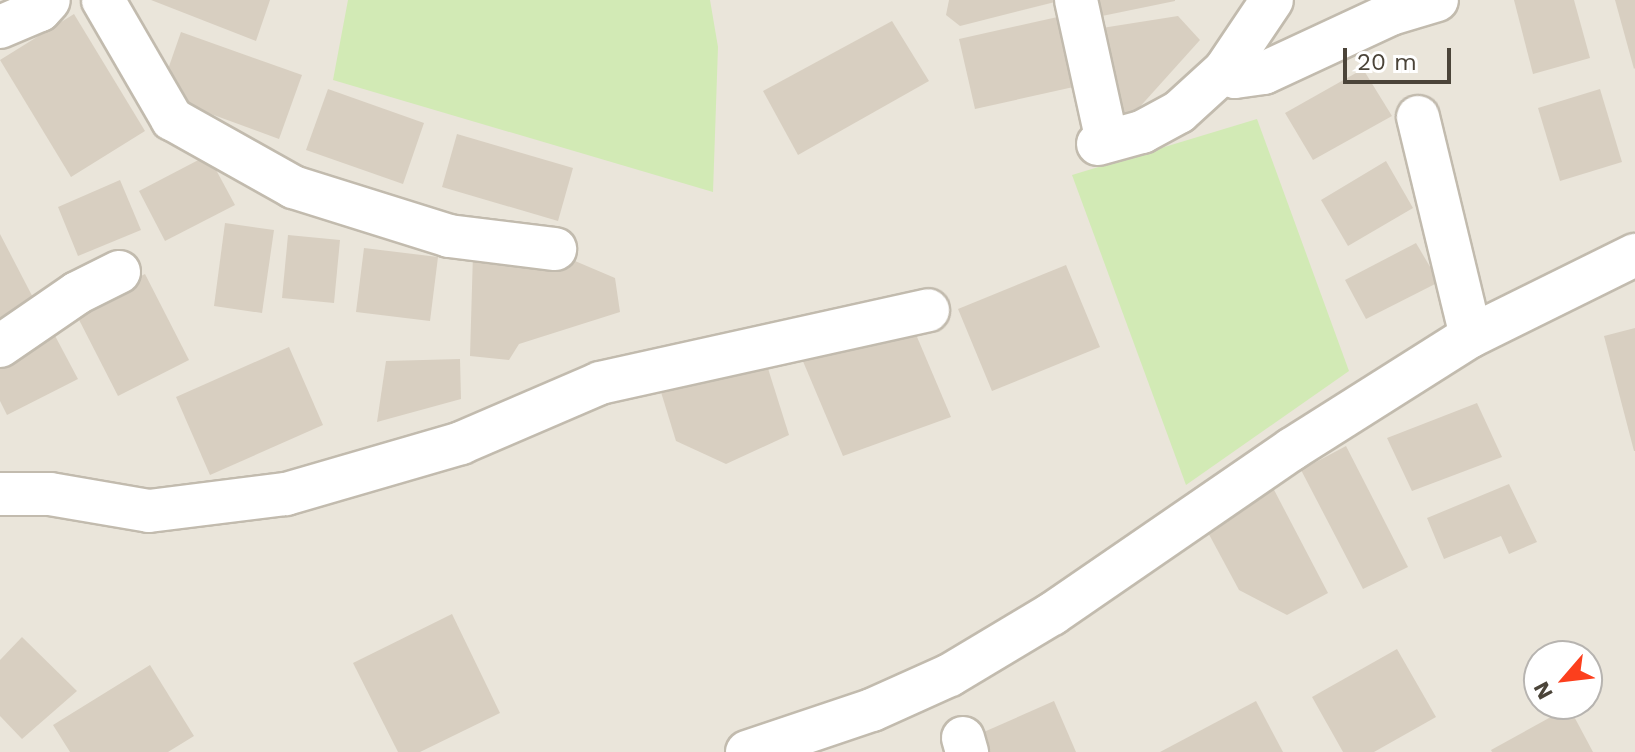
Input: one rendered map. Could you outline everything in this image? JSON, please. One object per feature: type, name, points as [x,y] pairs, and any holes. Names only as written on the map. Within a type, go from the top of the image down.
[{"type":"street","points":[[0,27],[40,10],[49,0]]},
{"type":"street","points":[[103,0],[172,119],[293,187],[449,236],[555,249]]},
{"type":"street","points":[[1076,0],[1103,142],[1142,132],[1179,112],[1225,70],[1272,0]]},
{"type":"street","points":[[1225,70],[1235,77],[1264,73],[1391,14],[1437,0]]},
{"type":"street","points":[[1418,117],[1471,336]]},
{"type":"street","points":[[747,752],[872,710],[950,675],[1052,614],[1292,449],[1471,336],[1635,255]]},
{"type":"street","points":[[0,346],[77,293],[119,272]]},
{"type":"street","points":[[0,494],[50,494],[149,511],[286,494],[461,443],[600,383],[928,310]]},
{"type":"shaded area","points":[[0,0],[1635,0],[1635,752],[0,752]]},
{"type":"green space","points":[[348,0],[710,0],[718,47],[713,192],[333,80]]},
{"type":"green space","points":[[1257,119],[1349,371],[1186,485],[1072,175]]},
{"type":"building","points":[[151,0],[270,0],[256,41]]},
{"type":"building","points":[[949,0],[1059,1],[960,26],[946,15]]},
{"type":"building","points":[[1099,0],[1175,0],[1175,1],[1102,16]]},
{"type":"building","points":[[1514,0],[1574,0],[1590,58],[1533,74]]},
{"type":"building","points":[[1615,0],[1635,0],[1634,69]]},
{"type":"building","points":[[74,14],[145,131],[71,177],[0,60]]},
{"type":"building","points":[[1071,14],[1087,84],[975,109],[959,39]]},
{"type":"building","points":[[1178,16],[1200,40],[1128,120],[1116,108],[1102,28]]},
{"type":"building","points":[[892,21],[929,81],[798,155],[763,91]]},
{"type":"building","points":[[181,32],[302,75],[279,139],[159,95]]},
{"type":"building","points":[[1363,69],[1392,116],[1313,160],[1285,113]]},
{"type":"building","points":[[328,89],[424,123],[403,184],[306,150]]},
{"type":"building","points":[[1600,89],[1622,162],[1560,181],[1538,108]]},
{"type":"building","points":[[457,134],[573,168],[558,221],[442,187]]},
{"type":"building","points":[[208,155],[235,205],[165,241],[139,191]]},
{"type":"building","points":[[1386,161],[1413,208],[1348,246],[1321,200]]},
{"type":"building","points":[[120,180],[141,230],[78,256],[58,207]]},
{"type":"building","points":[[225,223],[274,230],[262,313],[214,306]]},
{"type":"building","points":[[0,234],[40,311],[0,332]]},
{"type":"building","points":[[288,235],[340,240],[334,303],[282,298]]},
{"type":"building","points":[[1416,243],[1439,282],[1366,319],[1345,280]]},
{"type":"building","points":[[364,248],[438,257],[430,321],[356,312]]},
{"type":"building","points":[[473,253],[575,261],[615,278],[620,312],[519,344],[509,360],[470,356]]},
{"type":"building","points":[[1066,265],[1100,347],[992,391],[958,309]]},
{"type":"building","points":[[145,274],[189,360],[118,396],[74,310]]},
{"type":"building","points":[[909,318],[951,417],[843,456],[802,359]]},
{"type":"building","points":[[1635,328],[1635,451],[1634,451],[1604,336]]},
{"type":"building","points":[[53,332],[78,379],[7,415],[0,401],[0,360]]},
{"type":"building","points":[[289,347],[323,425],[210,475],[176,397]]},
{"type":"building","points":[[460,359],[461,399],[377,422],[386,361]]},
{"type":"building","points":[[765,359],[789,435],[726,464],[676,441],[657,379]]},
{"type":"building","points":[[1477,403],[1502,457],[1412,491],[1387,438]]},
{"type":"building","points":[[1346,446],[1408,567],[1363,589],[1301,470]]},
{"type":"building","points":[[1509,484],[1537,542],[1509,554],[1501,536],[1444,559],[1427,518]]},
{"type":"building","points":[[1272,486],[1328,593],[1287,615],[1239,590],[1205,527]]},
{"type":"building","points":[[452,614],[500,713],[420,752],[398,752],[353,663]]},
{"type":"building","points":[[22,637],[77,691],[22,739],[0,716],[0,660]]},
{"type":"building","points":[[1397,649],[1436,717],[1374,752],[1343,752],[1312,697]]},
{"type":"building","points":[[150,665],[194,736],[168,752],[70,752],[53,725]]},
{"type":"building","points":[[1054,701],[1076,752],[984,752],[977,735]]},
{"type":"building","points":[[1256,701],[1283,752],[1160,752]]},
{"type":"building","points":[[1545,720],[1576,720],[1593,752],[1492,752]]}]
